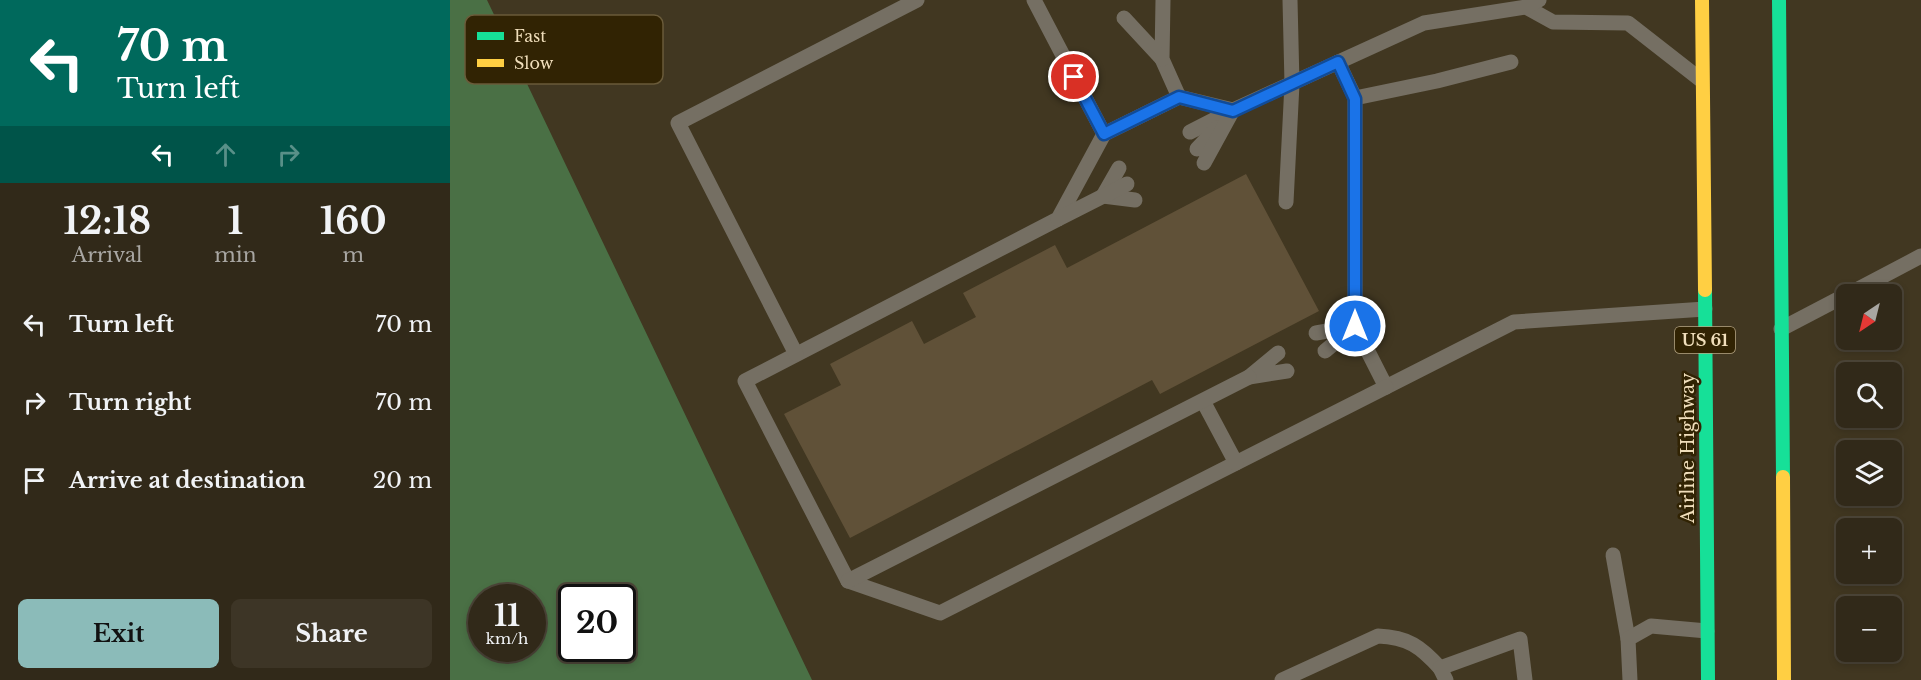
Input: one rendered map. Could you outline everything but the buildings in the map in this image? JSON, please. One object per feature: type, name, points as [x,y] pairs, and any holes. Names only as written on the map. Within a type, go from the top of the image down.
[{"type":"highway","name":"Airline Highway","points":[[1702,0],[1708,680]]},
{"type":"highway","points":[[1779,0],[1784,680]]},
{"type":"lane","points":[[796,354],[678,123],[917,0]]},
{"type":"lane","points":[[1034,0],[1104,134]]},
{"type":"lane","points":[[1162,58],[1163,0]]},
{"type":"lane","points":[[1286,202],[1292,84],[1290,0]]},
{"type":"lane","points":[[1190,132],[1425,23],[1533,4],[1554,22],[1628,23],[1703,81]]},
{"type":"lane","points":[[1124,18],[1162,58],[1179,97]]},
{"type":"lane","points":[[1338,62],[1355,99],[1355,326],[1386,387]]},
{"type":"lane","points":[[1355,99],[1511,62]]},
{"type":"lane","points":[[1058,219],[1104,134],[1179,97],[1233,111]]},
{"type":"lane","points":[[1197,149],[1233,111]]},
{"type":"lane","points":[[1204,163],[1233,111]]},
{"type":"lane","points":[[1103,196],[1119,168]]},
{"type":"lane","points":[[1127,184],[746,381],[848,581],[940,613],[1514,322],[1705,309]]},
{"type":"lane","points":[[1103,196],[1135,200]]},
{"type":"lane","points":[[1869,284],[1921,256]]},
{"type":"lane","points":[[1781,329],[1836,301]]},
{"type":"lane","points":[[1316,333],[1355,326]]},
{"type":"lane","points":[[1325,351],[1355,326]]},
{"type":"lane","points":[[848,581],[1249,377],[1278,353]]},
{"type":"lane","points":[[1249,377],[1287,371]]},
{"type":"lane","points":[[1203,401],[1236,464]]},
{"type":"lane","points":[[1613,555],[1629,639],[1630,680]]},
{"type":"lane","points":[[1629,639],[1651,626],[1707,631]]},
{"type":"lane","points":[[1282,680],[1378,636],[1393,637],[1422,648],[1443,674],[1520,639],[1525,680]]},
{"type":"green space","points":[[450,0],[487,0],[494,15],[465,15],[465,84],[527,84],[812,680],[450,680]]},
{"type":"traffic: fast","points":[[1779,0],[1783,477]]},
{"type":"traffic: fast","points":[[1705,290],[1708,680]]},
{"type":"traffic: slow","points":[[1702,0],[1705,290]]},
{"type":"traffic: slow","points":[[1783,477],[1784,680]]},
{"type":"route","points":[[1074,77],[1104,134],[1179,97],[1233,111],[1338,62],[1355,99],[1355,326]]}]
